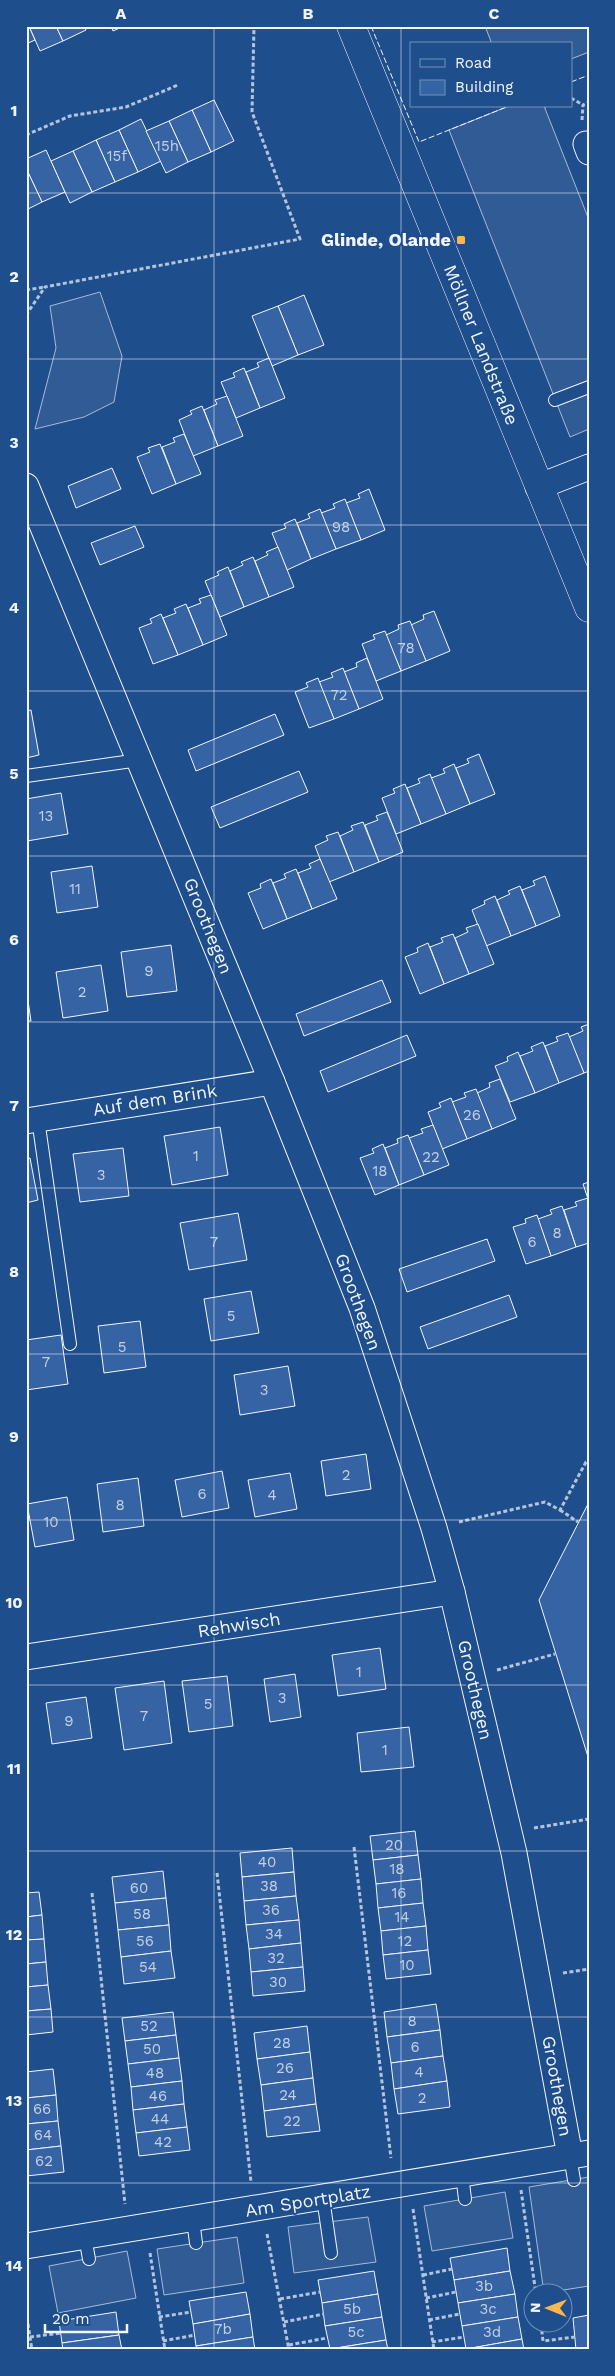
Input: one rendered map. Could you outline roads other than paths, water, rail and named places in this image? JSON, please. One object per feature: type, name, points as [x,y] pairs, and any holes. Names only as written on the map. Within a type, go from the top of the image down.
[{"type":"main road","name":"Möllner Landstraße","points":[[351,26],[589,608]]},
{"type":"street","points":[[538,487],[589,467]]},
{"type":"street","name":"Groothegen","points":[[26,486],[32,520],[140,760],[362,1308],[434,1528],[452,1592],[509,1832],[578,2163]]},
{"type":"street","name":"Auf dem Brink","points":[[32,1120],[272,1082]]},
{"type":"street","name":"Rehwisch","points":[[26,1657],[452,1592]]},
{"type":"street","name":"Am Sportplatz","points":[[26,2246],[87,2248],[137,2229],[194,2231],[258,2209],[402,2185],[463,2187],[517,2165],[578,2163]]},
{"type":"lane","points":[[555,400],[589,387]]},
{"type":"lane","points":[[26,776],[140,760]]},
{"type":"lane","name":"Auf dem Brink","points":[[32,1120],[70,1344]]},
{"type":"lane","points":[[322,2198],[331,2252]]},
{"type":"place","name":"Glinde, Olande","points":[[461,240]]}]
